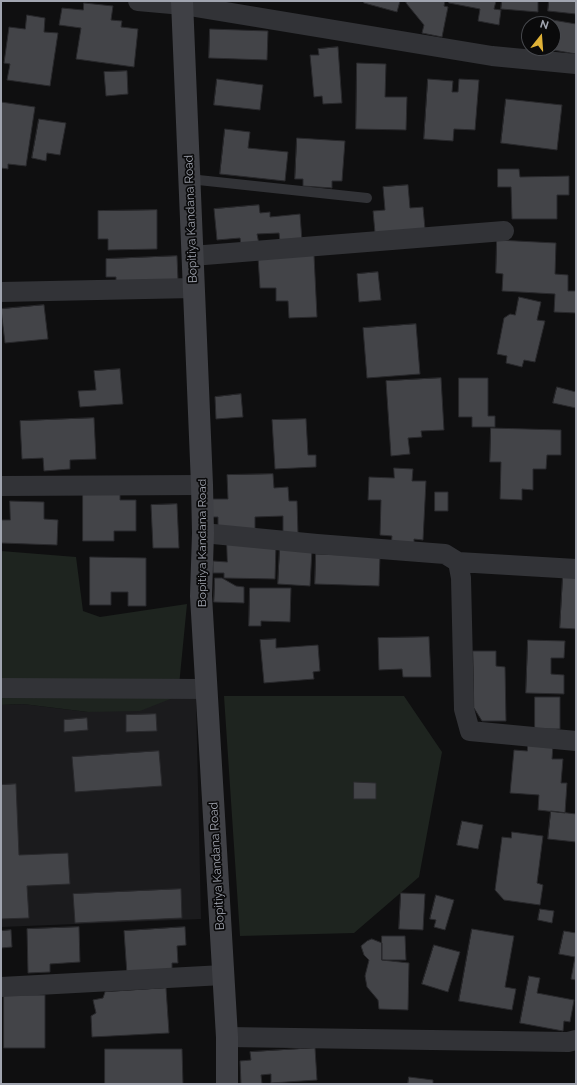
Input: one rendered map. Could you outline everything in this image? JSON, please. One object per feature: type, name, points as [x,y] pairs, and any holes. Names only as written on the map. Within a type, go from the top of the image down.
[{"type":"main road","name":"Bopitiya Kandana Road","points":[[182,3],[202,485],[201,596],[227,1037],[227,1084]]},
{"type":"street","points":[[138,1],[182,3],[492,56],[576,64]]},
{"type":"street","points":[[192,256],[504,231]]},
{"type":"street","points":[[1,292],[194,288]]},
{"type":"street","points":[[1,486],[202,485]]},
{"type":"street","points":[[202,533],[445,554],[458,562],[576,569]]},
{"type":"street","points":[[458,562],[461,578],[464,710],[470,731],[576,741]]},
{"type":"street","points":[[1,688],[206,689]]},
{"type":"street","points":[[1,987],[223,974]]},
{"type":"street","points":[[227,1037],[568,1042],[576,1040]]},
{"type":"lane","points":[[189,179],[367,198]]},
{"type":"shaded area","points":[[1,551],[76,557],[83,611],[100,617],[187,604],[178,696],[140,711],[88,712],[23,704],[1,705]]},
{"type":"shaded area","points":[[178,696],[196,699],[201,919],[1,927],[1,705],[23,704],[88,712]]},
{"type":"shaded area","points":[[224,696],[404,696],[442,752],[419,877],[354,933],[240,936]]},
{"type":"building","points":[[364,1],[400,1],[397,12],[364,3]]},
{"type":"building","points":[[407,1],[445,1],[444,6],[448,7],[442,37],[422,33],[424,25],[406,3]]},
{"type":"building","points":[[449,1],[496,1],[494,9],[501,10],[499,25],[478,21],[480,9],[449,3]]},
{"type":"building","points":[[502,1],[538,1],[538,12],[501,9]]},
{"type":"building","points":[[549,1],[576,1],[576,14],[548,11]]},
{"type":"building","points":[[84,3],[113,6],[111,20],[122,21],[121,27],[138,29],[134,67],[76,59],[81,28],[59,25],[62,8],[83,10]]},
{"type":"building","points":[[27,15],[45,18],[44,32],[58,33],[50,86],[7,80],[10,64],[4,63],[9,27],[25,29]]},
{"type":"building","points":[[561,21],[576,24],[576,54],[561,51]]},
{"type":"building","points":[[210,29],[268,31],[267,60],[209,58]]},
{"type":"building","points":[[338,47],[342,103],[323,104],[322,96],[314,97],[310,55],[319,55],[318,49]]},
{"type":"building","points":[[357,63],[386,64],[385,97],[407,97],[406,130],[356,129]]},
{"type":"building","points":[[127,71],[128,94],[106,96],[104,72]]},
{"type":"building","points":[[217,79],[263,85],[260,110],[214,105]]},
{"type":"building","points":[[428,79],[453,81],[452,92],[458,92],[459,79],[479,80],[475,130],[454,129],[453,141],[424,139]]},
{"type":"building","points":[[506,99],[562,105],[557,150],[501,143]]},
{"type":"building","points":[[1,102],[35,107],[26,166],[8,164],[8,169],[1,168]]},
{"type":"building","points":[[39,119],[66,123],[60,155],[47,153],[46,161],[32,158]]},
{"type":"building","points":[[225,129],[250,132],[248,148],[288,152],[285,181],[220,174]]},
{"type":"building","points":[[297,138],[345,141],[342,181],[332,181],[332,188],[303,186],[303,179],[295,179]]},
{"type":"building","points":[[498,169],[519,169],[520,177],[569,176],[569,195],[557,195],[557,219],[512,219],[511,187],[498,187]]},
{"type":"building","points":[[408,185],[410,208],[423,207],[425,229],[375,233],[373,211],[385,210],[383,187]]},
{"type":"building","points":[[259,205],[260,213],[270,212],[270,217],[300,214],[302,241],[280,242],[279,233],[257,234],[259,244],[241,245],[240,238],[217,240],[214,209]]},
{"type":"building","points":[[157,210],[157,249],[108,250],[108,239],[98,239],[98,211]]},
{"type":"building","points":[[497,240],[556,243],[555,274],[568,275],[568,291],[576,291],[576,313],[554,312],[555,294],[502,291],[503,274],[496,273]]},
{"type":"building","points":[[314,255],[317,317],[289,318],[288,301],[276,301],[276,288],[260,288],[258,257]]},
{"type":"building","points":[[177,256],[178,280],[116,283],[116,277],[106,277],[106,259]]},
{"type":"building","points":[[378,272],[381,300],[359,302],[357,274]]},
{"type":"building","points":[[519,297],[541,302],[537,320],[545,321],[535,362],[524,360],[522,367],[506,363],[507,356],[497,354],[504,318],[510,314],[515,315]]},
{"type":"building","points":[[44,305],[48,339],[5,343],[1,309]]},
{"type":"building","points":[[416,324],[420,374],[367,378],[363,328]]},
{"type":"building","points":[[120,369],[123,404],[80,407],[78,391],[96,390],[94,371]]},
{"type":"building","points":[[441,378],[444,430],[421,431],[422,437],[408,438],[410,454],[391,456],[386,381]]},
{"type":"building","points":[[459,378],[488,378],[488,416],[495,416],[495,427],[472,427],[472,417],[459,417]]},
{"type":"building","points":[[557,387],[576,392],[576,408],[553,403]]},
{"type":"building","points":[[241,394],[243,417],[216,419],[215,397]]},
{"type":"building","points":[[94,418],[96,459],[70,460],[70,469],[44,471],[43,458],[22,459],[20,421]]},
{"type":"building","points":[[306,419],[308,455],[316,455],[316,467],[275,469],[272,420]]},
{"type":"building","points":[[491,428],[561,430],[561,455],[547,455],[546,469],[533,469],[533,490],[522,489],[522,500],[500,499],[501,462],[490,462]]},
{"type":"building","points":[[394,468],[413,469],[412,481],[426,481],[423,540],[414,539],[414,548],[391,547],[392,536],[380,535],[381,500],[368,500],[369,477],[394,478]]},
{"type":"building","points":[[273,474],[274,488],[288,487],[289,501],[297,501],[298,534],[283,534],[283,516],[255,517],[255,530],[218,528],[218,517],[212,517],[211,499],[228,499],[227,475]]},
{"type":"building","points":[[435,492],[448,492],[448,511],[435,511]]},
{"type":"building","points":[[83,494],[120,494],[120,500],[136,500],[136,531],[114,531],[114,541],[83,541]]},
{"type":"building","points":[[10,501],[44,502],[44,519],[58,520],[57,545],[1,543],[1,520],[10,520]]},
{"type":"building","points":[[177,504],[179,548],[153,548],[151,505]]},
{"type":"building","points":[[227,544],[276,544],[275,579],[224,578],[224,573],[213,573],[213,561],[227,562]]},
{"type":"building","points":[[280,546],[312,549],[310,586],[278,584]]},
{"type":"building","points":[[316,554],[380,556],[379,586],[315,584]]},
{"type":"building","points":[[90,557],[146,558],[146,606],[128,606],[128,592],[111,592],[111,605],[90,605]]},
{"type":"building","points":[[563,575],[576,576],[576,629],[560,628]]},
{"type":"building","points":[[215,578],[222,578],[236,586],[244,587],[244,603],[214,602]]},
{"type":"building","points":[[250,588],[291,588],[290,622],[261,621],[261,626],[249,626]]},
{"type":"building","points":[[429,637],[431,677],[403,677],[402,669],[379,670],[378,638]]},
{"type":"building","points":[[276,639],[276,648],[318,645],[320,671],[313,672],[314,679],[264,683],[260,640]]},
{"type":"building","points":[[528,640],[565,641],[564,658],[551,658],[551,674],[564,675],[564,694],[526,693]]},
{"type":"building","points":[[473,651],[496,651],[496,666],[505,667],[506,721],[482,721],[474,708]]},
{"type":"building","points":[[535,697],[560,697],[560,729],[535,729]]},
{"type":"building","points":[[156,714],[157,731],[126,732],[126,715]]},
{"type":"building","points":[[87,718],[88,730],[64,732],[64,720]]},
{"type":"building","points":[[528,742],[553,745],[552,759],[563,759],[561,783],[567,783],[565,813],[538,810],[539,795],[510,793],[514,750],[527,751]]},
{"type":"building","points":[[159,751],[162,786],[75,792],[72,757]]},
{"type":"building","points":[[354,782],[376,783],[376,799],[354,799]]},
{"type":"building","points":[[16,784],[19,855],[68,853],[70,884],[27,886],[29,918],[1,919],[1,785]]},
{"type":"building","points":[[551,811],[576,814],[576,842],[548,839]]},
{"type":"building","points":[[462,821],[483,825],[478,849],[457,845]]},
{"type":"building","points":[[512,832],[543,836],[537,883],[543,885],[540,905],[504,900],[495,890],[502,837],[511,838]]},
{"type":"building","points":[[181,889],[182,918],[75,923],[73,894]]},
{"type":"building","points":[[401,893],[425,894],[423,930],[399,929]]},
{"type":"building","points":[[436,895],[454,900],[445,930],[434,927],[436,920],[430,919]]},
{"type":"building","points":[[540,909],[554,911],[552,923],[538,920]]},
{"type":"building","points":[[79,927],[80,962],[50,964],[50,972],[28,973],[27,929]]},
{"type":"building","points":[[185,927],[186,945],[177,946],[178,963],[172,963],[172,972],[127,975],[124,931]]},
{"type":"building","points":[[472,929],[514,936],[505,987],[516,989],[512,1010],[459,1001]]},
{"type":"building","points":[[11,930],[12,947],[1,948],[1,931]]},
{"type":"building","points":[[564,931],[576,933],[576,980],[571,979],[575,957],[559,954]]},
{"type":"building","points":[[382,936],[405,936],[406,960],[382,960]]},
{"type":"building","points":[[372,939],[382,943],[382,960],[409,963],[408,1010],[379,1009],[378,1000],[367,987],[365,976],[369,960],[364,955],[361,946]]},
{"type":"building","points":[[434,945],[460,952],[448,992],[422,984]]},
{"type":"building","points":[[529,976],[540,978],[537,993],[574,1000],[570,1022],[564,1021],[563,1031],[520,1023]]},
{"type":"building","points":[[166,988],[169,1033],[92,1037],[91,1016],[96,1013],[93,1000],[103,998],[105,992]]},
{"type":"building","points":[[4,995],[45,995],[45,1048],[4,1048]]},
{"type":"building","points":[[315,1048],[317,1080],[271,1083],[271,1074],[261,1075],[262,1084],[241,1084],[240,1061],[251,1060],[250,1052]]},
{"type":"building","points":[[105,1049],[182,1049],[183,1084],[105,1084]]},
{"type":"building","points":[[409,1077],[433,1080],[433,1084],[408,1084]]}]
